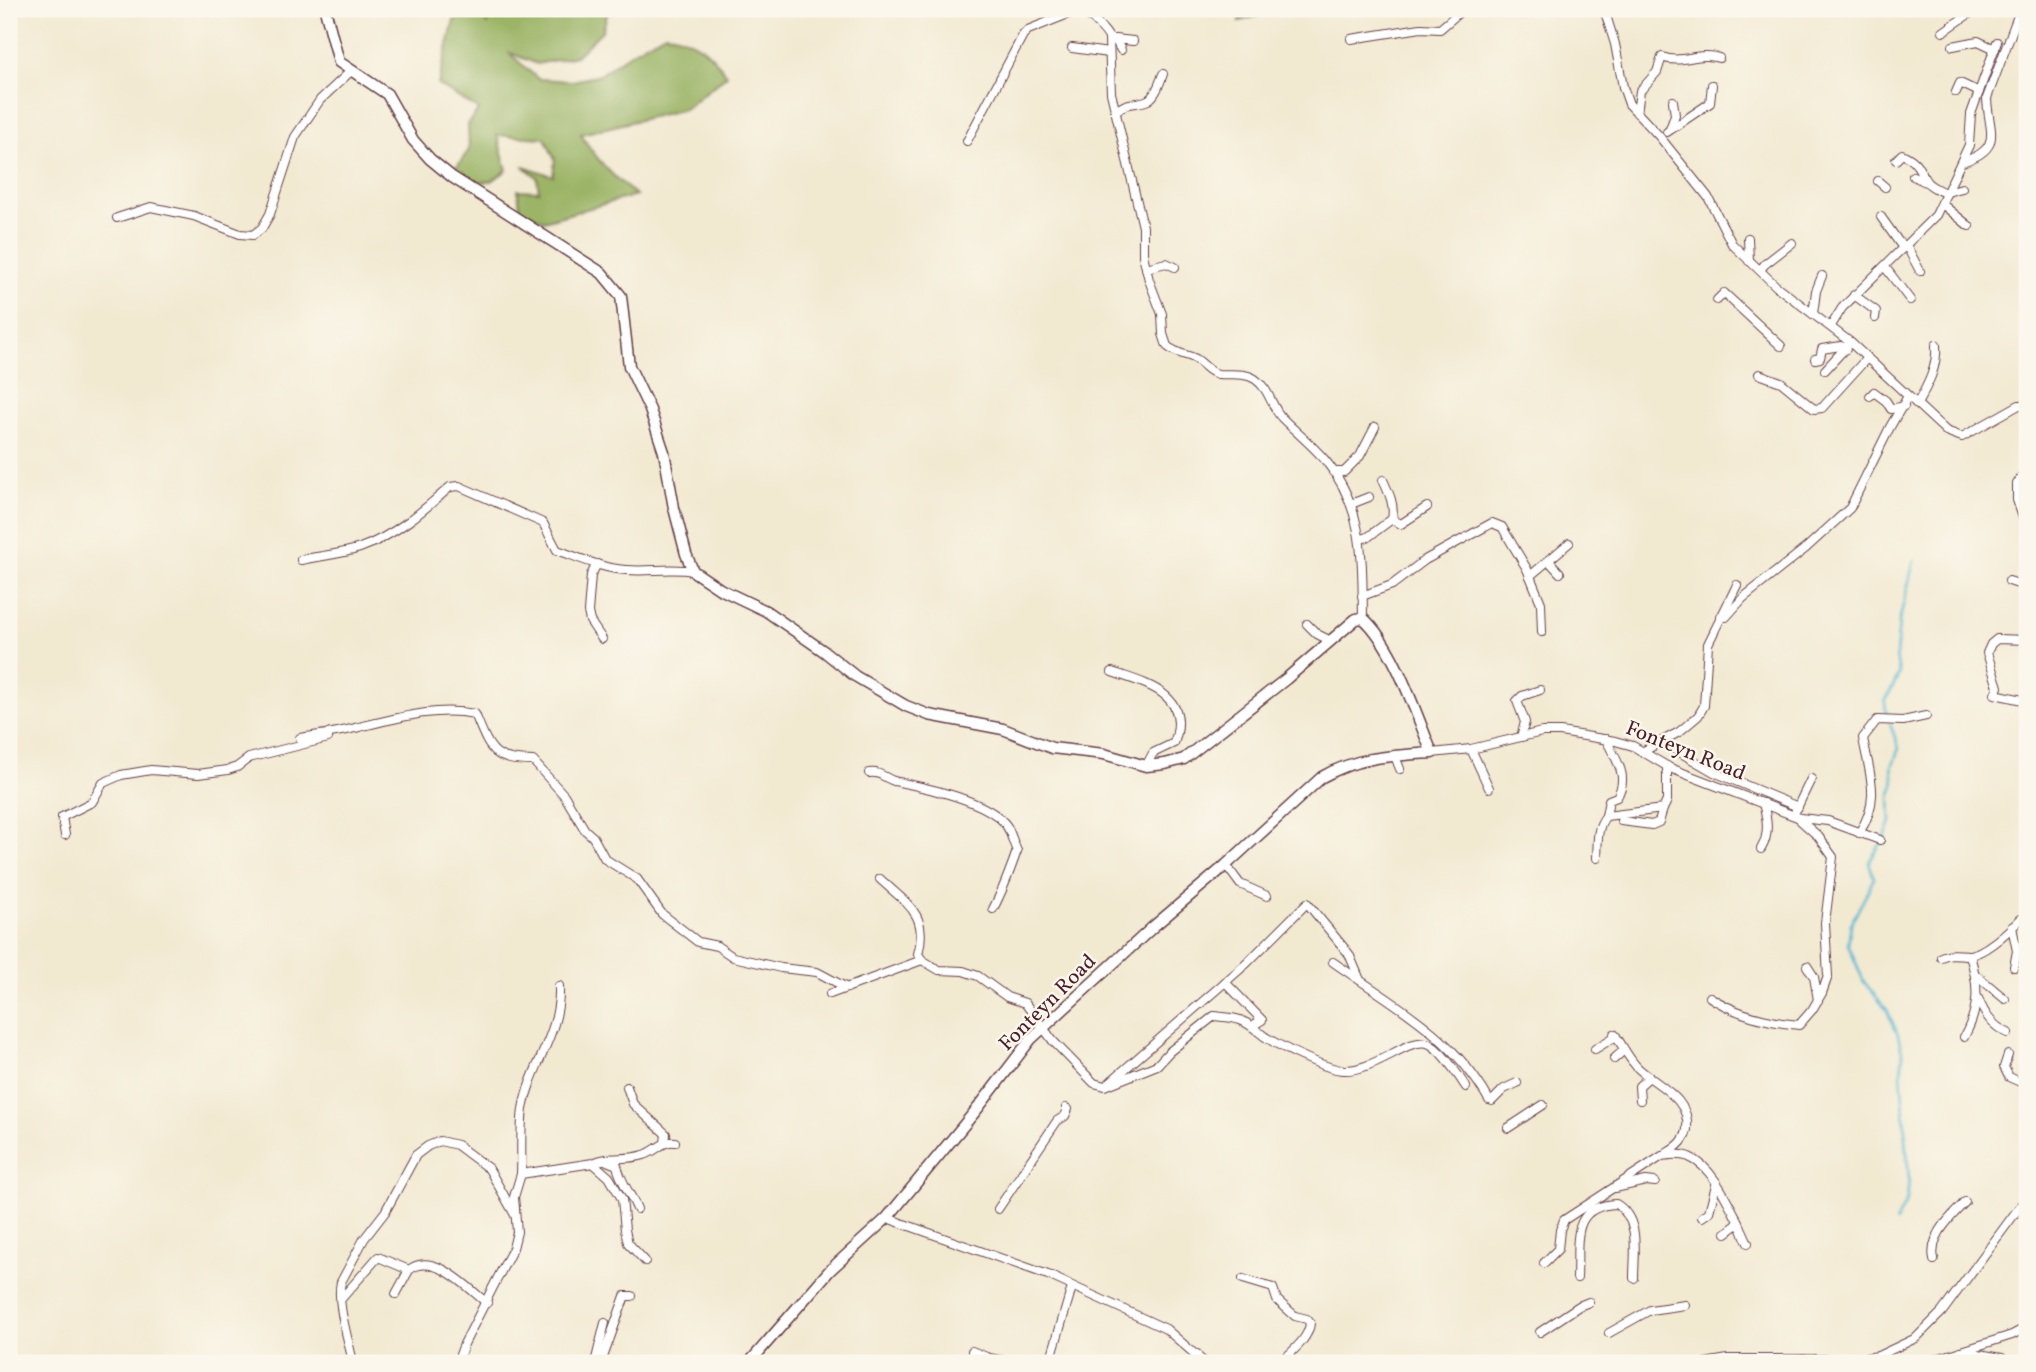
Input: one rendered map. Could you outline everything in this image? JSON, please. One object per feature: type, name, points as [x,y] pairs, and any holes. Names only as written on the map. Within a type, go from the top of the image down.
[{"type":"street","points":[[325,9],[339,62],[387,94],[413,140],[430,159],[452,177],[602,273],[619,292],[629,366],[650,410],[664,452],[674,508],[693,571]]},
{"type":"street","points":[[1351,39],[1421,28],[1440,29],[1463,9]]},
{"type":"street","points":[[1604,9],[1629,104],[1664,135],[1708,197],[1732,244],[1749,261],[1831,326],[1848,345],[1867,358],[1946,431],[1962,437],[2019,405],[2027,405]]},
{"type":"street","points":[[1943,32],[1976,9]]},
{"type":"street","points":[[967,141],[1028,30],[1078,10],[1085,11],[1090,13],[1093,22],[1105,30],[1121,50]]},
{"type":"street","points":[[1962,162],[1975,158],[1989,145],[1992,124],[1987,98],[2021,12]]},
{"type":"street","points":[[1112,39],[1133,41]]},
{"type":"street","points":[[1112,39],[1108,53],[1111,93],[1143,227],[1143,255],[1162,314],[1167,346],[1196,359],[1208,370],[1255,379],[1266,389],[1279,415],[1334,472],[1351,504],[1361,539],[1363,618]]},
{"type":"street","points":[[1831,326],[1854,295],[1927,226],[1942,204],[1962,162],[1969,145],[1971,114],[1996,46],[1978,41],[1953,46]]},
{"type":"street","points":[[1072,48],[1108,53]]},
{"type":"street","points":[[1637,113],[1640,91],[1657,72],[1662,57],[1680,59],[1707,54],[1719,58]]},
{"type":"street","points":[[117,218],[151,207],[194,216],[240,234],[253,235],[270,214],[295,137],[320,100],[352,70]]},
{"type":"street","points":[[1115,112],[1123,105],[1148,100],[1154,94],[1163,74]]},
{"type":"street","points":[[1956,92],[1960,83],[1979,92]]},
{"type":"street","points":[[1664,135],[1710,103],[1712,85]]},
{"type":"street","points":[[1664,135],[1673,126],[1673,101]]},
{"type":"street","points":[[1896,160],[1902,154],[1909,157],[1920,166],[1926,182]]},
{"type":"street","points":[[1913,176],[1947,193],[1962,188]]},
{"type":"street","points":[[1942,204],[1969,226]]},
{"type":"street","points":[[1881,217],[1920,271]]},
{"type":"street","points":[[1748,238],[1749,261]]},
{"type":"street","points":[[1760,271],[1792,243]]},
{"type":"street","points":[[1146,268],[1166,263],[1175,267]]},
{"type":"street","points":[[1885,267],[1910,300]]},
{"type":"street","points":[[1813,314],[1816,291],[1822,276]]},
{"type":"street","points":[[1717,300],[1724,293],[1781,346]]},
{"type":"street","points":[[1854,295],[1876,311],[1875,318]]},
{"type":"street","points":[[1815,359],[1820,358],[1822,349],[1848,345]]},
{"type":"street","points":[[1825,370],[1848,345]]},
{"type":"street","points":[[1917,404],[1931,377],[1937,358],[1936,345]]},
{"type":"street","points":[[1759,374],[1780,382],[1814,409],[1822,408],[1867,358]]},
{"type":"street","points":[[1870,396],[1874,392],[1879,394],[1891,409],[1904,406]]},
{"type":"street","points":[[1720,616],[1726,617],[1743,598],[1806,548],[1850,508],[1908,396]]},
{"type":"street","points":[[1334,472],[1344,472],[1360,456],[1376,427]]},
{"type":"street","points":[[2027,469],[2017,484],[2017,500],[2027,529]]},
{"type":"street","points":[[1361,539],[1368,537],[1392,519],[1391,496],[1383,480]]},
{"type":"street","points":[[301,560],[360,548],[389,534],[416,516],[450,487],[459,486],[543,523],[557,550],[610,569],[693,571],[720,589],[766,611],[855,676],[906,706],[929,715],[1003,729],[1052,748],[1104,754],[1146,766],[1184,759],[1356,619],[1363,618],[1374,627],[1392,659],[1432,753]]},
{"type":"street","points":[[1351,504],[1369,497]]},
{"type":"street","points":[[1392,519],[1401,524],[1427,508]]},
{"type":"street","points":[[1363,596],[1392,585],[1425,560],[1492,523],[1502,527],[1530,576],[1541,603],[1542,632]]},
{"type":"street","points":[[1530,576],[1569,543]]},
{"type":"street","points":[[1549,561],[1560,573]]},
{"type":"street","points":[[597,564],[591,575],[588,612],[590,621],[602,639]]},
{"type":"street","points":[[2009,581],[2027,587]]},
{"type":"street","points":[[1642,752],[1679,732],[1698,716],[1704,706],[1708,644],[1737,585]]},
{"type":"street","points":[[1307,624],[1331,641]]},
{"type":"street","points":[[2027,640],[1997,639],[1991,643],[1987,653],[1998,687],[1994,694],[2027,701]]},
{"type":"street","points":[[1112,672],[1153,686],[1170,698],[1175,710],[1178,733],[1174,743],[1153,753],[1146,766]]},
{"type":"street","points":[[1521,737],[1525,722],[1517,701],[1522,696],[1540,690]]},
{"type":"street","points":[[65,835],[62,817],[92,802],[103,783],[121,775],[151,770],[198,774],[228,769],[237,767],[250,758],[407,714],[458,710],[475,714],[484,737],[497,755],[509,761],[533,761],[564,794],[605,859],[637,879],[662,914],[695,940],[717,946],[733,957],[781,968],[817,972],[847,988]]},
{"type":"street","points":[[1859,832],[1870,811],[1872,789],[1871,767],[1863,738],[1877,720],[1903,721],[1926,716]]},
{"type":"street","points":[[300,738],[354,729]]},
{"type":"street","name":"Fonteyn Road","points":[[750,1363],[761,1347],[831,1270],[887,1218],[1044,1027],[1322,777],[1340,767],[1365,758],[1471,749],[1542,732],[1560,732],[1633,746],[1667,766],[1797,818],[1828,821],[1880,840]]},
{"type":"street","points":[[1597,858],[1598,833],[1606,816],[1609,800],[1617,797],[1623,782],[1622,766],[1614,758],[1606,739]]},
{"type":"street","points":[[1662,742],[1714,772],[1798,807]]},
{"type":"street","points":[[1471,749],[1489,788]]},
{"type":"street","points":[[1395,756],[1400,769]]},
{"type":"street","points":[[1621,821],[1652,825],[1660,822],[1667,801],[1667,766]]},
{"type":"street","points":[[869,773],[876,772],[892,780],[908,782],[980,806],[1006,825],[1017,851],[1007,874],[1006,886],[993,909]]},
{"type":"street","points":[[1710,997],[1741,1014],[1777,1023],[1799,1025],[1818,1000],[1828,976],[1825,923],[1833,857],[1818,836],[1797,818],[1798,807],[1811,779]]},
{"type":"street","points":[[1760,849],[1768,830],[1763,803]]},
{"type":"street","points":[[1606,816],[1664,809]]},
{"type":"street","points":[[1226,865],[1240,884],[1266,896]]},
{"type":"street","points":[[880,879],[919,919],[923,936],[918,954],[922,960],[939,970],[963,971],[978,976],[1007,997],[1025,1003],[1052,1041],[1094,1083],[1105,1086],[1157,1065],[1214,1016],[1239,1019],[1267,1038],[1338,1070],[1353,1071],[1419,1042],[1429,1043],[1457,1072],[1466,1087]]},
{"type":"street","points":[[1105,1086],[1226,982],[1307,903],[1349,954],[1360,980]]},
{"type":"street","points":[[1941,957],[1949,953],[1970,955],[1998,940],[2021,919]]},
{"type":"street","points":[[2012,927],[2017,951],[2014,967]]},
{"type":"street","points":[[1964,1037],[1970,1025],[1978,983],[1970,955]]},
{"type":"street","points":[[830,993],[922,960]]},
{"type":"street","points":[[1333,962],[1397,1004],[1442,1040],[1470,1069],[1491,1101],[1504,1089],[1517,1083]]},
{"type":"street","points":[[1807,966],[1814,977],[1818,1000]]},
{"type":"street","points":[[1976,974],[2005,999]]},
{"type":"street","points":[[1226,982],[1262,1020],[1252,1026]]},
{"type":"street","points":[[457,1363],[513,1248],[517,1233],[514,1198],[521,1174],[523,1109],[541,1054],[552,1037],[560,1006],[559,986]]},
{"type":"street","points":[[1976,995],[1988,1019],[2008,1033]]},
{"type":"street","points":[[1544,1263],[1558,1250],[1564,1220],[1661,1157],[1686,1135],[1686,1112],[1680,1102],[1638,1069],[1615,1035],[1595,1049]]},
{"type":"street","points":[[1614,1059],[1624,1050]]},
{"type":"street","points":[[2008,1055],[2004,1066],[2009,1077],[2027,1085]]},
{"type":"street","points":[[1640,1100],[1639,1086],[1649,1077]]},
{"type":"street","points":[[627,1087],[633,1104],[666,1134],[665,1143]]},
{"type":"street","points":[[1508,1128],[1543,1105]]},
{"type":"street","points":[[998,1209],[1057,1121],[1065,1116],[1068,1109],[1066,1108]]},
{"type":"street","points":[[353,1363],[340,1288],[349,1264],[364,1239],[386,1212],[416,1155],[440,1141],[457,1146],[489,1169],[515,1215]]},
{"type":"street","points":[[593,1163],[604,1158],[627,1159],[646,1155],[665,1143],[675,1142]]},
{"type":"street","points":[[1661,1157],[1676,1154],[1699,1162],[1739,1223],[1748,1243]]},
{"type":"street","points":[[521,1174],[607,1161],[617,1165],[625,1189],[633,1199],[636,1209]]},
{"type":"street","points":[[593,1163],[609,1177],[622,1199],[628,1243],[645,1261]]},
{"type":"street","points":[[1609,1189],[1646,1181],[1655,1182]]},
{"type":"street","points":[[1702,1217],[1709,1212],[1716,1185]]},
{"type":"street","points":[[1705,1363],[1728,1359],[1863,1361],[1916,1338],[1942,1312],[2027,1197]]},
{"type":"street","points":[[1934,1260],[1932,1249],[1942,1227],[1965,1202]]},
{"type":"street","points":[[1577,1278],[1578,1223],[1586,1214],[1597,1208],[1616,1204],[1622,1208],[1633,1230],[1636,1244],[1633,1278]]},
{"type":"street","points":[[887,1218],[1048,1275],[1166,1329],[1205,1363]]},
{"type":"street","points":[[1726,1233],[1739,1223]]},
{"type":"street","points":[[341,1299],[378,1257],[409,1270]]},
{"type":"street","points":[[397,1294],[409,1270],[425,1264],[446,1270],[487,1303]]},
{"type":"street","points":[[1242,1279],[1273,1288],[1277,1300],[1295,1316],[1310,1323],[1309,1332],[1304,1339],[1280,1363]]},
{"type":"street","points":[[1045,1363],[1052,1355],[1072,1287]]},
{"type":"street","points":[[601,1363],[625,1296],[632,1296]]},
{"type":"street","points":[[1540,1332],[1589,1302]]},
{"type":"street","points":[[1609,1333],[1650,1310],[1685,1305]]},
{"type":"street","points":[[595,1363],[605,1324]]},
{"type":"street","points":[[1924,1363],[2012,1335],[2027,1327]]},
{"type":"street","points":[[1982,1344],[1993,1333]]},
{"type":"street","points":[[972,1351],[1014,1363]]},
{"type":"street","points":[[1961,1351],[2002,1358]]},
{"type":"street","points":[[1191,1363],[1197,1354]]},
{"type":"green space","points":[[457,9],[477,9],[488,25],[479,9],[609,9],[602,31],[576,56],[537,64],[508,52],[538,79],[573,81],[599,75],[665,33],[701,47],[727,75],[684,109],[581,134],[605,167],[636,195],[544,221],[520,209],[518,190],[539,191],[537,177],[523,166],[553,176],[555,160],[545,138],[497,135],[507,170],[492,181],[471,183],[455,169],[469,150],[468,123],[479,110],[438,85]]},
{"type":"green space","points":[[1241,9],[1283,9],[1239,21]]},
{"type":"waterway","points":[[1887,718],[1885,702],[1899,674],[1896,656],[1899,622],[1914,561]]},
{"type":"waterway","points":[[1890,724],[1899,748],[1892,767],[1894,784],[1890,798],[1891,822],[1869,862],[1874,878],[1851,924],[1848,944],[1864,982],[1887,1010],[1898,1035],[1903,1056],[1901,1072],[1909,1179],[1907,1200],[1896,1222]]}]
